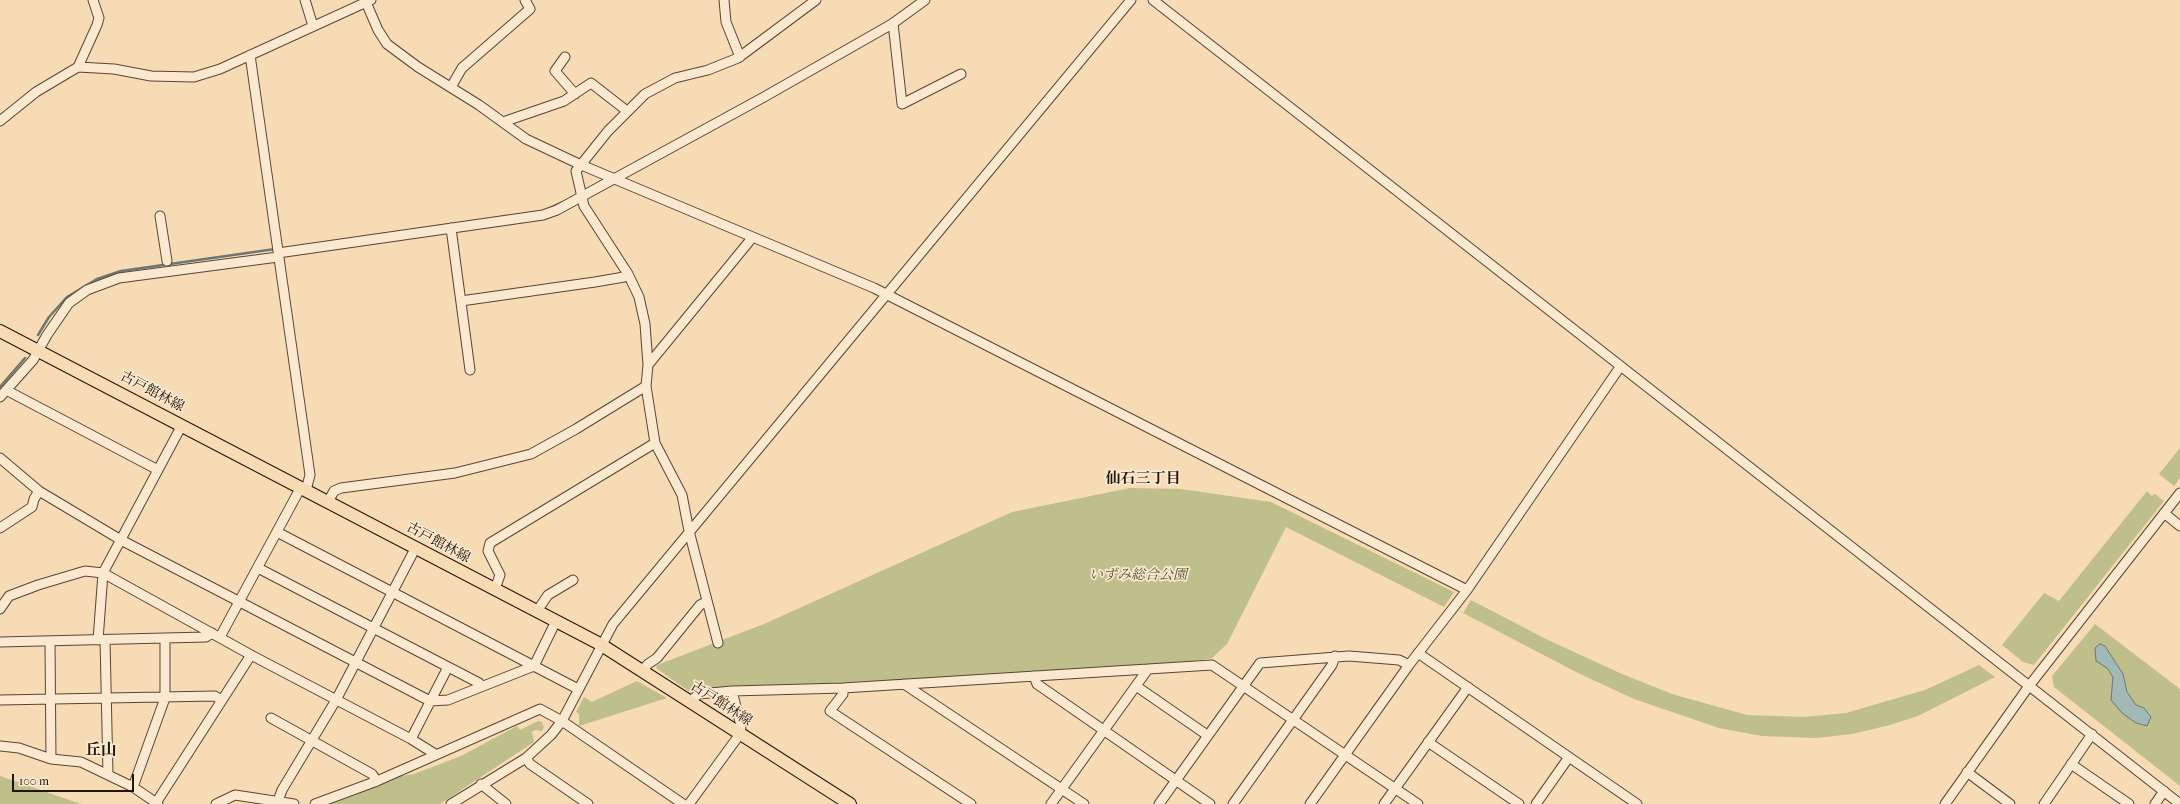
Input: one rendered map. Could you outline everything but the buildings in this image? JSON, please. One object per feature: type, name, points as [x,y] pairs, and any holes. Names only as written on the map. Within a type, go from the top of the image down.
[{"type":"main road","name":"古戸館林線","points":[[0,331],[600,644],[850,804]]},
{"type":"street","points":[[0,121],[36,92],[78,66],[97,25],[98,18],[94,0]]},
{"type":"street","points":[[305,0],[313,26]]},
{"type":"street","points":[[451,87],[462,68],[530,9],[526,0]]},
{"type":"street","points":[[724,0],[726,22],[740,57]]},
{"type":"street","points":[[718,643],[706,602],[682,495],[655,443],[646,386],[648,365],[645,324],[639,297],[628,274],[590,217],[581,198],[576,171],[580,164],[627,111],[646,94],[675,78],[708,70],[740,57],[816,0]]},
{"type":"street","points":[[158,470],[3,394],[33,360],[47,335],[69,303],[92,287],[119,278],[543,215],[581,198],[764,97],[893,23],[925,0]]},
{"type":"street","points":[[451,804],[481,784],[526,758],[551,735],[562,721],[600,644],[613,624],[1131,0]]},
{"type":"street","points":[[1153,0],[2180,804]]},
{"type":"street","points":[[78,66],[114,69],[152,76],[194,77],[220,69],[368,1],[378,30],[386,44],[526,139],[614,179],[886,294],[1467,590]]},
{"type":"street","points":[[893,23],[902,104],[961,74]]},
{"type":"street","points":[[0,642],[165,639],[206,637],[216,635],[239,602],[310,475],[250,55]]},
{"type":"street","points":[[565,57],[555,71],[575,94]]},
{"type":"street","points":[[503,122],[564,101],[591,83],[627,111]]},
{"type":"street","points":[[160,216],[167,261]]},
{"type":"street","points":[[451,228],[470,370]]},
{"type":"street","points":[[648,365],[752,238]]},
{"type":"street","points":[[461,301],[616,278],[628,274]]},
{"type":"street","points":[[1310,804],[1409,665],[1467,590],[1620,367]]},
{"type":"street","points":[[328,502],[334,491],[341,488],[455,473],[531,454],[576,429],[646,386]]},
{"type":"street","points":[[108,774],[106,697],[102,640],[103,573],[182,425]]},
{"type":"street","points":[[495,589],[500,576],[488,551],[490,543],[655,443]]},
{"type":"street","points":[[0,458],[39,491],[121,540],[430,702],[448,700],[534,666],[556,621]]},
{"type":"street","points":[[0,528],[32,507],[34,499],[39,491]]},
{"type":"street","points":[[1945,804],[1966,772],[2029,686],[2180,493]]},
{"type":"street","points":[[2164,513],[2180,526]]},
{"type":"street","points":[[277,532],[578,689]]},
{"type":"street","points":[[278,801],[282,790],[336,700],[416,548]]},
{"type":"street","points":[[258,568],[448,666],[479,683],[481,686]]},
{"type":"street","points":[[0,609],[5,596],[85,571],[103,573],[251,655],[411,739],[435,754]]},
{"type":"street","points":[[537,611],[548,595],[573,580]]},
{"type":"street","points":[[642,671],[648,664],[657,658],[700,605],[706,602]]},
{"type":"street","points":[[133,787],[165,698],[165,639]]},
{"type":"street","points":[[50,642],[51,758]]},
{"type":"street","points":[[1418,653],[1637,804]]},
{"type":"street","points":[[0,746],[19,748],[51,758],[75,760],[108,774],[133,787],[157,803],[251,655]]},
{"type":"street","points":[[1159,804],[1242,685],[1260,663],[1335,656],[1399,660],[1409,665]]},
{"type":"street","points":[[1233,804],[1332,665],[1335,656]]},
{"type":"street","points":[[690,702],[699,694],[732,691],[843,688],[1212,665],[1418,804]]},
{"type":"street","points":[[411,739],[448,666]]},
{"type":"street","points":[[1051,804],[1148,669]]},
{"type":"street","points":[[1034,676],[1037,684],[1210,804]]},
{"type":"street","points":[[904,684],[1084,804]]},
{"type":"street","points":[[1136,686],[1207,735]]},
{"type":"street","points":[[1384,804],[1468,687]]},
{"type":"street","points":[[843,688],[843,694],[830,711],[971,804]]},
{"type":"street","points":[[689,804],[740,734],[741,726],[732,691]]},
{"type":"street","points":[[0,700],[215,696],[221,700]]},
{"type":"street","points":[[315,804],[377,781],[533,711],[546,711],[683,804]]},
{"type":"street","points":[[271,718],[372,774],[377,781]]},
{"type":"street","points":[[2044,804],[2092,734]]},
{"type":"street","points":[[1428,742],[1519,804]]},
{"type":"street","points":[[1536,804],[1569,757]]},
{"type":"street","points":[[526,758],[530,764],[588,804]]},
{"type":"street","points":[[2071,764],[2129,804]]},
{"type":"street","points":[[1966,772],[2010,804]]},
{"type":"street","points":[[481,784],[506,804]]},
{"type":"street","points":[[2155,804],[2164,791]]},
{"type":"street","points":[[216,804],[235,795],[294,804]]},
{"type":"green space","points":[[2180,448],[2180,478],[2174,486],[2159,474]]},
{"type":"green space","name":"いずみ総合公園","points":[[1130,488],[1181,489],[1271,502],[1454,592],[1444,607],[1286,527],[1227,644],[1212,658],[1195,661],[854,685],[732,688],[690,692],[656,668],[657,665],[764,624],[1012,512]]},
{"type":"green space","points":[[2147,491],[2152,496],[2155,494],[2164,501],[2034,665],[2023,662],[2002,645],[2044,593],[2059,601]]},
{"type":"green space","points":[[1471,600],[1546,639],[1622,674],[1672,694],[1747,715],[1804,717],[1846,713],[1925,690],[1979,665],[1995,677],[1918,716],[1890,725],[1852,734],[1816,738],[1762,736],[1719,728],[1634,699],[1578,673],[1463,613]]},
{"type":"green space","points":[[2095,624],[2180,689],[2180,786],[2054,687],[2052,676]]},
{"type":"green space","points":[[637,681],[667,698],[579,726],[579,714],[576,712],[584,697],[592,702]]},
{"type":"green space","points":[[538,721],[542,722],[544,727],[542,731],[535,730],[532,732],[534,742],[440,804],[325,804],[436,760],[401,776],[414,774],[461,756],[517,726],[520,730]]},
{"type":"green space","points":[[0,776],[81,804],[0,804]]},
{"type":"water","points":[[2100,644],[2105,646],[2123,674],[2127,692],[2136,705],[2144,708],[2151,717],[2147,726],[2136,723],[2122,713],[2111,700],[2113,677],[2107,668],[2096,661],[2095,648]]},
{"type":"waterway","points":[[546,210],[563,202]]},
{"type":"waterway","points":[[38,335],[49,317],[67,297],[97,279],[121,271],[275,249]]},
{"type":"waterway","points":[[0,387],[25,358]]},
{"type":"district","name":"仙石三丁目","points":[[1143,479]]},
{"type":"district","name":"丘山","points":[[101,751]]}]
